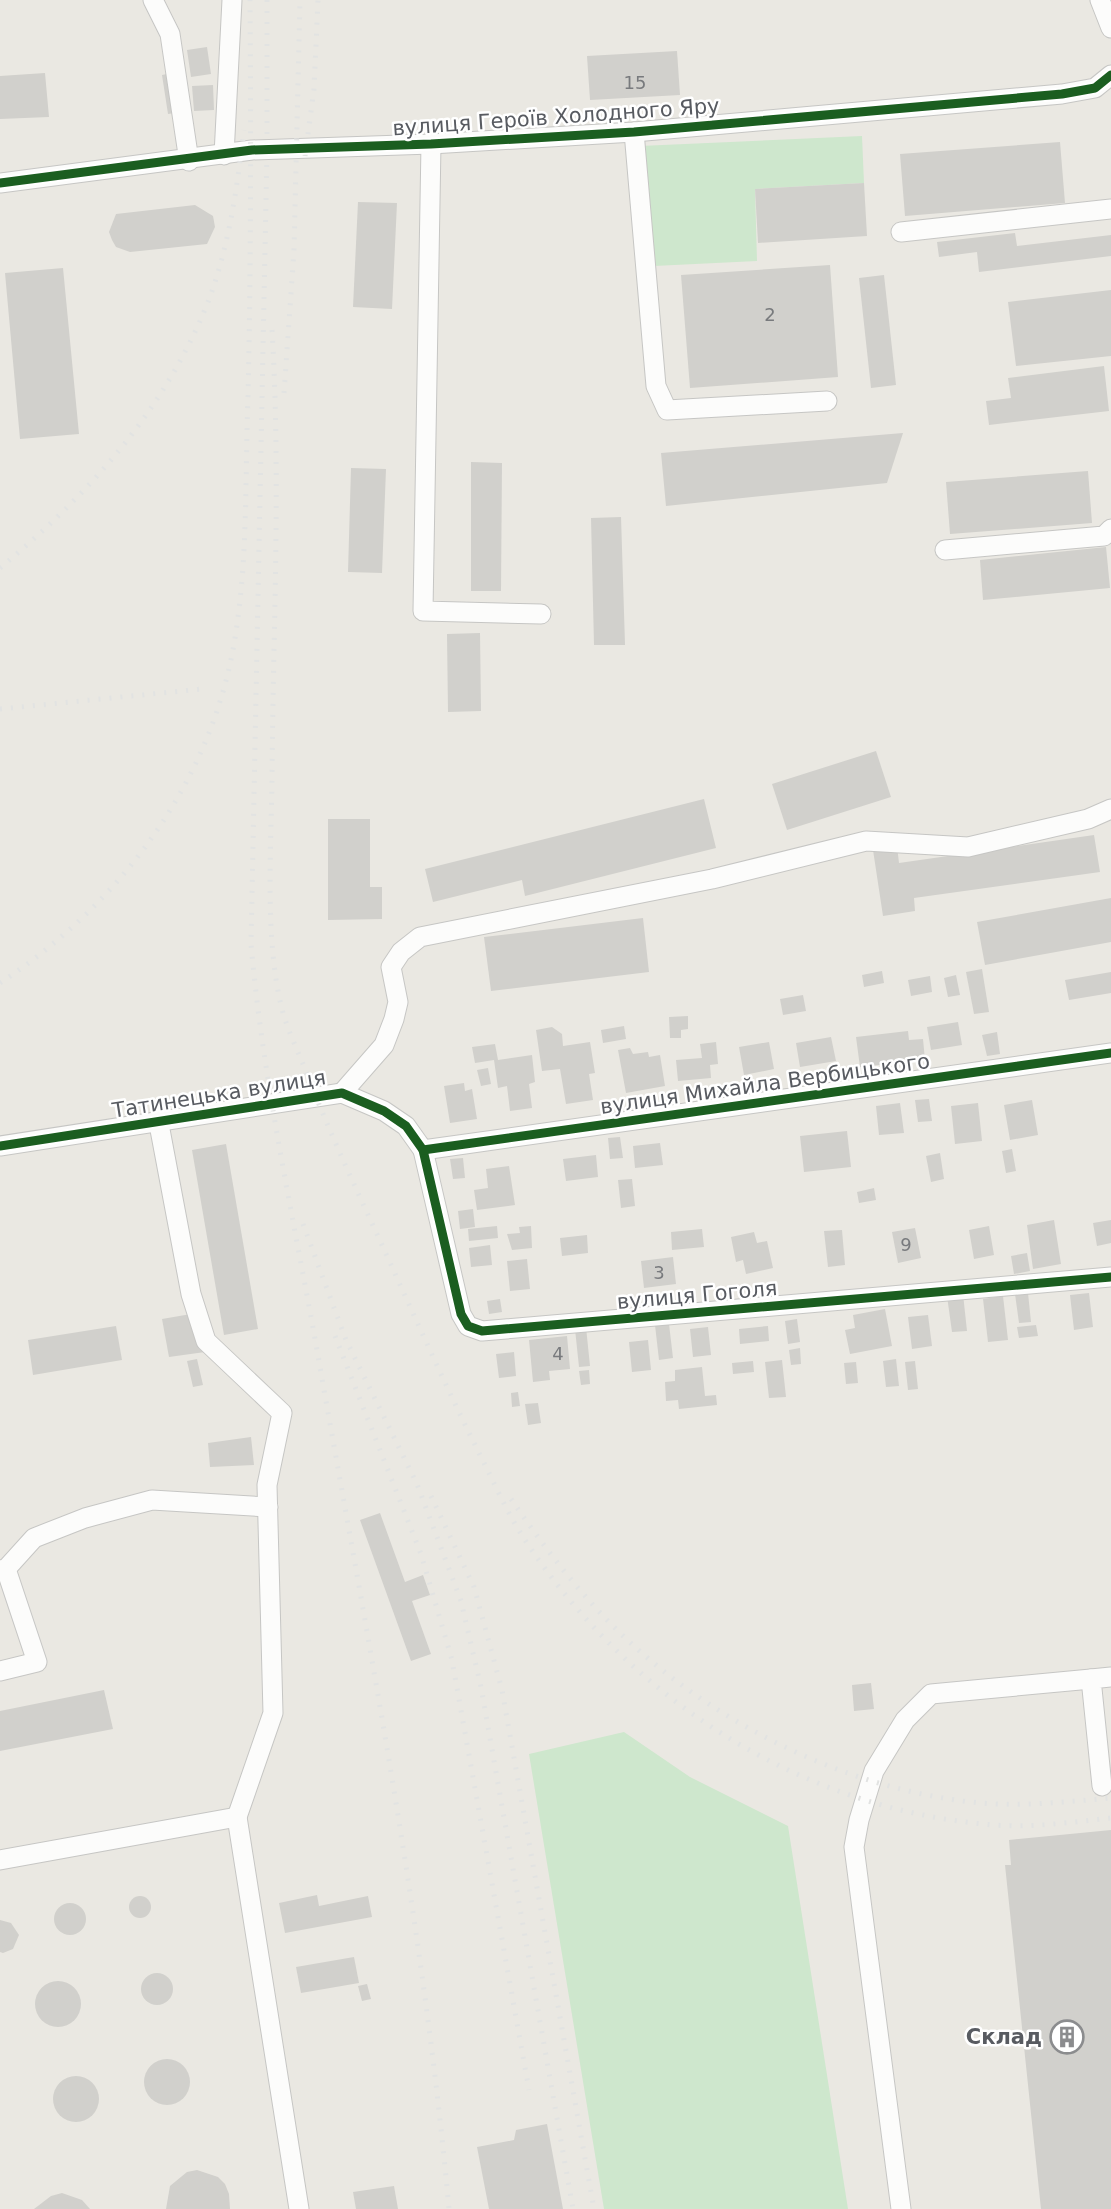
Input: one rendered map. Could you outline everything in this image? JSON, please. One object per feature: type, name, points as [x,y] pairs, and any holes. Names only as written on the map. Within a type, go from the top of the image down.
[{"type":"street","points":[[153,0],[170,34],[189,161]]},
{"type":"street","points":[[224,155],[232,0]]},
{"type":"street","points":[[1100,0],[1111,28]]},
{"type":"street","name":"вулиця Героїв Холодного Яру","points":[[0,183],[189,161],[252,150],[431,144],[634,132],[1062,94],[1095,88],[1111,75]]},
{"type":"street","points":[[634,132],[656,386],[667,410],[827,401]]},
{"type":"street","points":[[431,144],[423,611],[541,614]]},
{"type":"street","points":[[901,232],[1111,209]]},
{"type":"street","points":[[945,551],[1104,536],[1111,529]]},
{"type":"street","points":[[342,1093],[384,1045],[398,1002],[391,967],[401,952],[420,937],[712,880],[866,841],[968,846],[1088,819],[1111,809]]},
{"type":"street","name":"вулиця Михайла Вербицького","points":[[423,1150],[1111,1053]]},
{"type":"street","name":"Татинецька вулиця","points":[[0,1146],[158,1119],[342,1093],[384,1111],[406,1126],[423,1150]]},
{"type":"street","points":[[158,1119],[191,1294],[206,1341],[282,1413],[267,1485],[273,1713],[237,1817],[299,2209]]},
{"type":"street","name":"вулиця Гоголя","points":[[423,1150],[461,1314],[468,1326],[482,1331],[1111,1277]]},
{"type":"street","points":[[0,1671],[37,1662],[3,1570],[34,1538],[85,1518],[152,1500],[268,1507]]},
{"type":"street","points":[[901,2209],[854,1847],[874,1771],[905,1720],[931,1695],[1101,1678],[1102,1786]]},
{"type":"street","points":[[0,1860],[237,1817]]},
{"type":"green space","points":[[862,136],[864,183],[755,189],[757,261],[654,266],[640,146]]},
{"type":"green space","points":[[624,1732],[690,1777],[788,1826],[848,2209],[604,2209],[529,1754]]},
{"type":"building","points":[[207,47],[211,74],[191,77],[187,50]]},
{"type":"building","points":[[677,51],[680,95],[590,100],[587,56]]},
{"type":"building","points":[[182,71],[189,111],[168,114],[162,75]]},
{"type":"building","points":[[45,73],[49,117],[0,119],[0,76]]},
{"type":"building","points":[[213,85],[214,110],[194,111],[192,86]]},
{"type":"building","points":[[1060,142],[1065,203],[905,216],[900,154]]},
{"type":"building","points":[[864,183],[867,236],[758,243],[755,189]]},
{"type":"building","points":[[358,202],[397,203],[392,309],[353,307]]},
{"type":"building","points":[[195,205],[213,216],[215,227],[207,244],[130,252],[116,247],[109,232],[116,214]]},
{"type":"building","points":[[1015,233],[1017,246],[1111,235],[1111,256],[979,272],[977,252],[939,257],[937,242]]},
{"type":"building","points":[[830,265],[838,377],[690,388],[681,275]]},
{"type":"building","points":[[63,268],[79,434],[20,439],[5,273]]},
{"type":"building","points":[[884,275],[896,385],[871,388],[859,278]]},
{"type":"building","points":[[1111,290],[1111,356],[1016,366],[1008,302]]},
{"type":"building","points":[[1104,366],[1109,411],[989,425],[986,401],[1011,398],[1008,378]]},
{"type":"building","points":[[903,433],[887,483],[666,506],[661,453]]},
{"type":"building","points":[[471,462],[502,463],[501,591],[471,591]]},
{"type":"building","points":[[351,468],[386,469],[382,573],[348,572]]},
{"type":"building","points":[[1088,471],[1092,523],[950,534],[946,482]]},
{"type":"building","points":[[621,517],[625,645],[594,645],[591,518]]},
{"type":"building","points":[[1106,547],[1110,588],[983,600],[980,560]]},
{"type":"building","points":[[480,633],[481,711],[448,712],[447,634]]},
{"type":"building","points":[[876,751],[891,797],[787,830],[772,784]]},
{"type":"building","points":[[704,799],[716,848],[525,896],[522,880],[433,902],[425,869]]},
{"type":"building","points":[[328,819],[370,819],[370,887],[382,887],[382,919],[328,920]]},
{"type":"building","points":[[1094,835],[1100,872],[914,898],[915,911],[883,916],[873,850],[897,846],[899,863]]},
{"type":"building","points":[[1111,898],[1111,942],[985,965],[977,922]]},
{"type":"building","points":[[643,918],[649,972],[491,991],[484,937]]},
{"type":"building","points":[[982,969],[989,1012],[974,1014],[966,972]]},
{"type":"building","points":[[882,971],[884,983],[864,987],[862,975]]},
{"type":"building","points":[[1111,972],[1111,993],[1069,1000],[1065,980]]},
{"type":"building","points":[[956,975],[960,995],[948,997],[944,978]]},
{"type":"building","points":[[930,976],[932,992],[911,996],[908,980]]},
{"type":"building","points":[[803,995],[806,1011],[783,1015],[780,999]]},
{"type":"building","points":[[688,1016],[688,1029],[681,1030],[681,1038],[670,1038],[669,1017]]},
{"type":"building","points":[[958,1022],[962,1045],[931,1050],[927,1027]]},
{"type":"building","points":[[624,1026],[626,1039],[603,1043],[601,1030]]},
{"type":"building","points":[[552,1027],[562,1034],[563,1046],[590,1042],[595,1073],[589,1074],[593,1100],[566,1104],[560,1069],[542,1071],[536,1030]]},
{"type":"building","points":[[908,1031],[909,1040],[923,1039],[925,1060],[860,1067],[856,1037]]},
{"type":"building","points":[[997,1032],[1000,1054],[987,1056],[982,1035]]},
{"type":"building","points":[[831,1037],[836,1061],[800,1067],[796,1043]]},
{"type":"building","points":[[716,1042],[718,1064],[710,1065],[711,1078],[678,1081],[676,1060],[702,1058],[700,1044]]},
{"type":"building","points":[[769,1042],[774,1069],[744,1075],[739,1047]]},
{"type":"building","points":[[495,1044],[498,1060],[532,1055],[535,1082],[529,1084],[532,1108],[510,1111],[507,1086],[498,1088],[494,1060],[475,1063],[472,1047]]},
{"type":"building","points":[[630,1048],[633,1054],[648,1052],[649,1057],[660,1055],[665,1086],[626,1093],[618,1050]]},
{"type":"building","points":[[488,1068],[491,1084],[481,1086],[477,1070]]},
{"type":"building","points":[[464,1083],[465,1091],[472,1089],[477,1119],[450,1123],[444,1086]]},
{"type":"building","points":[[929,1099],[932,1121],[918,1122],[915,1100]]},
{"type":"building","points":[[1032,1100],[1038,1135],[1010,1140],[1004,1105]]},
{"type":"building","points":[[900,1103],[904,1133],[879,1135],[876,1106]]},
{"type":"building","points":[[978,1103],[982,1141],[955,1144],[951,1106]]},
{"type":"building","points":[[847,1131],[851,1167],[804,1172],[800,1136]]},
{"type":"building","points":[[620,1137],[623,1158],[610,1159],[608,1138]]},
{"type":"building","points":[[660,1143],[663,1165],[635,1168],[633,1146]]},
{"type":"building","points":[[226,1144],[258,1329],[224,1335],[192,1150]]},
{"type":"building","points":[[1012,1149],[1016,1171],[1006,1173],[1002,1151]]},
{"type":"building","points":[[940,1153],[944,1179],[931,1182],[926,1156]]},
{"type":"building","points":[[596,1155],[598,1177],[566,1181],[563,1159]]},
{"type":"building","points":[[463,1158],[465,1178],[453,1179],[450,1159]]},
{"type":"building","points":[[509,1166],[515,1205],[477,1210],[474,1190],[488,1188],[486,1169]]},
{"type":"building","points":[[632,1179],[635,1206],[621,1208],[618,1180]]},
{"type":"building","points":[[874,1188],[876,1200],[859,1203],[857,1192]]},
{"type":"building","points":[[473,1209],[475,1227],[460,1229],[458,1211]]},
{"type":"building","points":[[1054,1220],[1061,1264],[1033,1269],[1027,1225]]},
{"type":"building","points":[[1111,1220],[1111,1243],[1097,1246],[1093,1223]]},
{"type":"building","points":[[497,1226],[498,1238],[469,1241],[468,1229]]},
{"type":"building","points":[[531,1226],[532,1248],[512,1250],[507,1234],[520,1233],[519,1227]]},
{"type":"building","points":[[989,1226],[994,1255],[974,1259],[969,1230]]},
{"type":"building","points":[[915,1228],[921,1258],[898,1263],[892,1232]]},
{"type":"building","points":[[702,1229],[704,1247],[672,1250],[671,1232]]},
{"type":"building","points":[[842,1230],[845,1265],[828,1267],[824,1231]]},
{"type":"building","points":[[754,1232],[757,1243],[767,1241],[773,1268],[746,1274],[743,1260],[736,1262],[731,1237]]},
{"type":"building","points":[[587,1235],[588,1253],[562,1256],[560,1238]]},
{"type":"building","points":[[490,1245],[492,1265],[471,1267],[469,1248]]},
{"type":"building","points":[[1027,1253],[1030,1271],[1014,1274],[1011,1256]]},
{"type":"building","points":[[673,1257],[676,1284],[644,1288],[641,1261]]},
{"type":"building","points":[[527,1259],[530,1289],[510,1291],[507,1261]]},
{"type":"building","points":[[1028,1293],[1031,1322],[1019,1323],[1015,1294]]},
{"type":"building","points":[[1089,1293],[1093,1327],[1074,1330],[1070,1295]]},
{"type":"building","points":[[963,1294],[967,1331],[952,1332],[947,1296]]},
{"type":"building","points":[[1003,1296],[1008,1340],[988,1342],[983,1299]]},
{"type":"building","points":[[500,1299],[502,1312],[489,1314],[487,1301]]},
{"type":"building","points":[[885,1309],[892,1346],[850,1354],[845,1330],[855,1328],[853,1315]]},
{"type":"building","points":[[191,1314],[205,1352],[169,1357],[162,1319]]},
{"type":"building","points":[[928,1315],[932,1346],[912,1349],[908,1317]]},
{"type":"building","points":[[797,1319],[800,1342],[788,1344],[785,1321]]},
{"type":"building","points":[[669,1324],[673,1358],[659,1360],[655,1325]]},
{"type":"building","points":[[1036,1325],[1038,1336],[1019,1338],[1017,1327]]},
{"type":"building","points":[[116,1326],[122,1360],[33,1375],[28,1340]]},
{"type":"building","points":[[768,1326],[769,1341],[740,1344],[739,1329]]},
{"type":"building","points":[[586,1327],[590,1366],[579,1367],[575,1329]]},
{"type":"building","points":[[708,1327],[711,1355],[693,1357],[690,1329]]},
{"type":"building","points":[[567,1336],[570,1369],[549,1371],[550,1380],[533,1382],[529,1340]]},
{"type":"building","points":[[648,1340],[651,1370],[632,1372],[629,1342]]},
{"type":"building","points":[[800,1348],[801,1364],[791,1365],[789,1350]]},
{"type":"building","points":[[514,1352],[516,1376],[499,1378],[496,1354]]},
{"type":"building","points":[[197,1359],[203,1385],[193,1387],[187,1361]]},
{"type":"building","points":[[896,1359],[899,1386],[886,1387],[883,1361]]},
{"type":"building","points":[[782,1360],[786,1397],[769,1398],[765,1362]]},
{"type":"building","points":[[753,1361],[754,1372],[733,1374],[732,1363]]},
{"type":"building","points":[[915,1361],[918,1389],[908,1390],[905,1362]]},
{"type":"building","points":[[856,1362],[858,1383],[846,1384],[844,1363]]},
{"type":"building","points":[[702,1367],[705,1396],[716,1395],[717,1405],[679,1409],[678,1400],[666,1401],[665,1382],[675,1381],[675,1370]]},
{"type":"building","points":[[589,1370],[590,1384],[581,1385],[579,1371]]},
{"type":"building","points":[[518,1392],[520,1406],[512,1407],[511,1393]]},
{"type":"building","points":[[538,1403],[541,1423],[528,1425],[525,1404]]},
{"type":"building","points":[[251,1437],[254,1465],[210,1467],[208,1443]]},
{"type":"building","points":[[380,1513],[405,1582],[423,1575],[430,1595],[412,1601],[431,1654],[411,1661],[360,1520]]},
{"type":"building","points":[[871,1683],[874,1709],[854,1711],[852,1685]]},
{"type":"building","points":[[104,1690],[113,1729],[0,1751],[0,1711]]},
{"type":"building","name":"Склад","points":[[1111,1830],[1111,2209],[1041,2209],[1005,1865],[1011,1865],[1009,1840]]},
{"type":"building","points":[[317,1895],[319,1906],[368,1896],[372,1917],[285,1933],[279,1903]]},
{"type":"building","points":[[140,1896],[148,1899],[151,1907],[148,1915],[140,1918],[132,1915],[129,1907],[132,1899]]},
{"type":"building","points":[[70,1903],[81,1908],[86,1919],[81,1930],[70,1935],[59,1930],[54,1919],[59,1908]]},
{"type":"building","points":[[0,1920],[11,1923],[19,1935],[13,1949],[3,1953],[0,1952]]},
{"type":"building","points":[[354,1957],[359,1983],[301,1993],[296,1967]]},
{"type":"building","points":[[157,1973],[168,1978],[173,1989],[168,2000],[157,2005],[146,2000],[141,1989],[146,1978]]},
{"type":"building","points":[[58,1981],[74,1988],[81,2004],[74,2020],[58,2027],[42,2020],[35,2004],[42,1988]]},
{"type":"building","points":[[367,1984],[371,1999],[362,2001],[358,1986]]},
{"type":"building","points":[[167,2059],[183,2066],[190,2082],[183,2098],[167,2105],[151,2098],[144,2082],[151,2066]]},
{"type":"building","points":[[76,2076],[92,2083],[99,2099],[92,2115],[76,2122],[60,2115],[53,2099],[60,2083]]},
{"type":"building","points":[[547,2124],[563,2209],[489,2209],[477,2147],[514,2140],[516,2130]]},
{"type":"building","points":[[197,2170],[218,2177],[225,2184],[230,2209],[166,2209],[170,2186],[187,2172]]},
{"type":"building","points":[[394,2186],[398,2209],[356,2209],[353,2192]]},
{"type":"building","points":[[62,2193],[82,2200],[90,2209],[34,2209],[51,2196]]},
{"type":"railway","points":[[0,983],[44,951],[84,916],[121,877],[154,835],[182,790],[205,742],[223,691],[239,608],[245,518],[250,248],[250,0]]},
{"type":"railway","points":[[267,0],[267,150],[251,944],[271,1097],[374,1671],[409,1886],[438,2101],[449,2209]]},
{"type":"railway","points":[[284,393],[294,250],[300,0]]},
{"type":"railway","points":[[305,156],[314,89],[318,0]]},
{"type":"railway","points":[[0,568],[64,511],[93,480],[121,448],[170,379],[208,302],[222,260],[244,130]]},
{"type":"railway","points":[[272,330],[276,499],[270,894],[273,951],[281,1005],[326,1122],[447,1387],[512,1519],[567,1597],[615,1650],[669,1696],[726,1736],[788,1770],[854,1796],[923,1815],[1009,1826],[1111,1818]]},
{"type":"railway","points":[[0,709],[202,689]]},
{"type":"railway","points":[[303,1224],[346,1340],[417,1484],[461,1601],[481,1687],[573,2209]]},
{"type":"railway","points":[[335,1336],[421,1554],[452,1660],[529,2090]]},
{"type":"railway","points":[[431,1496],[474,1587],[502,1690],[594,2209]]},
{"type":"railway","points":[[511,1499],[559,1565],[614,1627],[650,1660],[689,1690],[730,1718],[774,1742],[867,1779],[963,1801],[1019,1804],[1111,1798]]},
{"type":"cycle path","points":[[0,183],[252,150],[431,144],[634,132],[1062,94],[1095,88],[1111,75]]},
{"type":"cycle path","points":[[423,1150],[1111,1053]]},
{"type":"cycle path","points":[[0,1146],[342,1093],[384,1111],[406,1126],[423,1150],[461,1314],[468,1326],[482,1331],[1111,1277]]},
{"type":"place","name":"Склад","points":[[1067,2037]]}]
